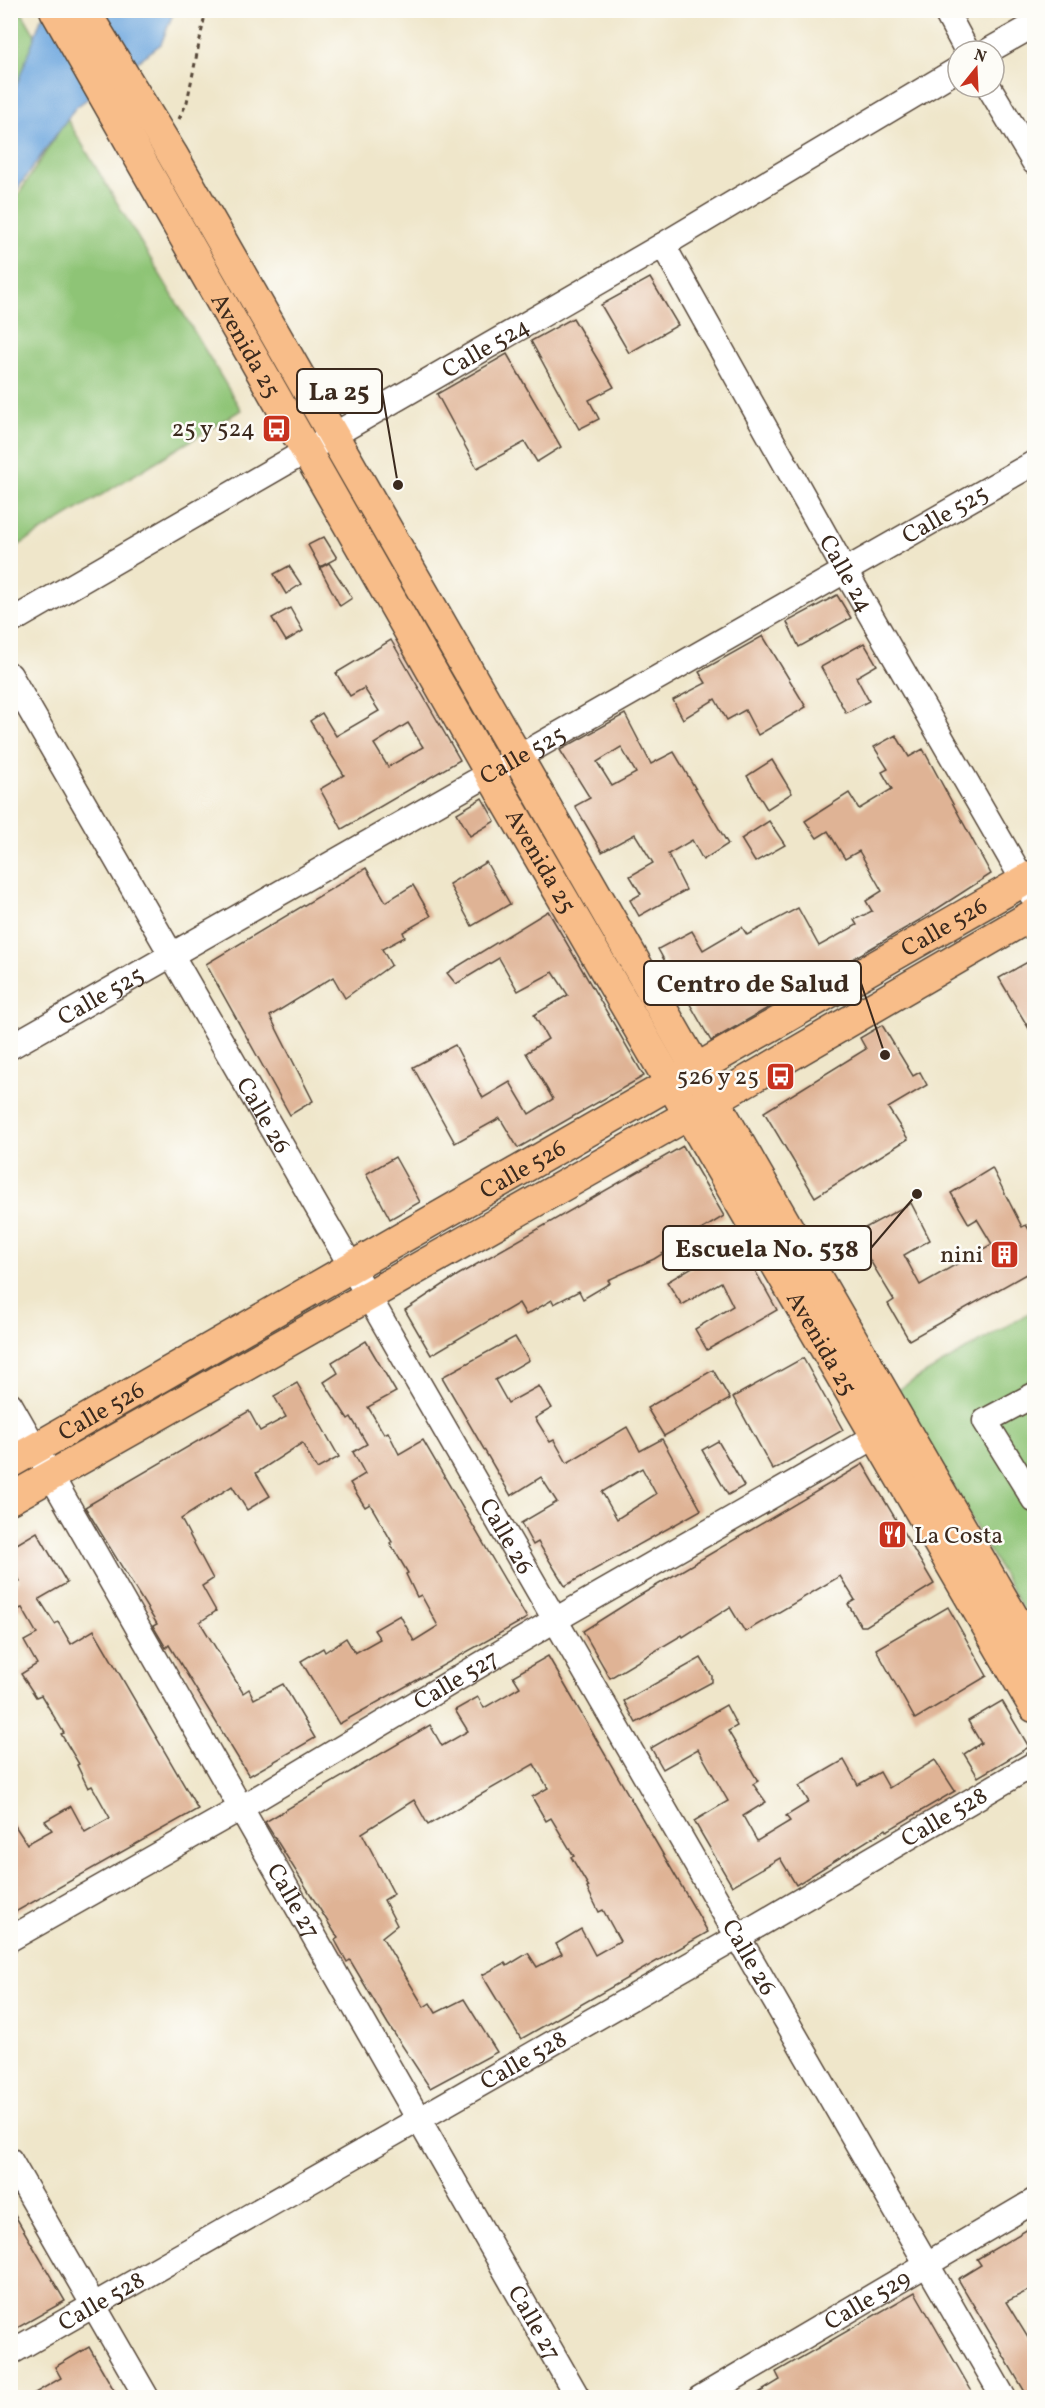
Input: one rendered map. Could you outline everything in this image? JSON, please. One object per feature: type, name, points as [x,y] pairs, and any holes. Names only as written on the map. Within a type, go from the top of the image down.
[{"type":"main road","name":"Avenida 25","points":[[55,10],[125,105],[166,145],[697,1069],[701,1106],[890,1428],[1035,1653]]},
{"type":"main road","name":"Avenida 25","points":[[84,10],[125,105],[307,450],[671,1086],[701,1106]]},
{"type":"main road","name":"Calle 526","points":[[23,1456],[697,1069],[1031,885]]},
{"type":"main road","name":"Calle 526","points":[[10,1498],[1035,914]]},
{"type":"main road","name":"Avenida 25","points":[[890,1428],[1035,1707]]},
{"type":"street","points":[[945,10],[961,39]]},
{"type":"street","points":[[1006,41],[1035,24]]},
{"type":"street","name":"Calle 524","points":[[10,622],[663,245],[946,76]]},
{"type":"street","points":[[996,99],[1035,162]]},
{"type":"street","name":"Calle 24","points":[[663,245],[844,569],[1031,885]]},
{"type":"street","name":"Calle 525","points":[[10,1047],[519,759],[844,569],[1035,463]]},
{"type":"street","name":"Calle 26","points":[[10,675],[1004,2397]]},
{"type":"street","points":[[1035,1395],[985,1421],[1035,1500]]},
{"type":"street","name":"Calle 27","points":[[10,1404],[23,1456],[51,1475],[578,2397]]},
{"type":"street","name":"Calle 527","points":[[10,1939],[241,1808],[555,1620],[890,1428]]},
{"type":"street","name":"Calle 528","points":[[10,2353],[738,1937],[1035,1764]]},
{"type":"street","points":[[10,2160],[147,2397]]},
{"type":"street","name":"Calle 529","points":[[700,2397],[925,2263],[1035,2201]]},
{"type":"path","points":[[166,145],[187,102],[206,10]]},
{"type":"green space","points":[[11,11],[21,11],[45,52],[11,96]]},
{"type":"green space","points":[[67,119],[241,410],[11,550],[11,206]]},
{"type":"green space","points":[[1034,1310],[1034,1629],[897,1390]]},
{"type":"water","points":[[47,11],[174,11],[161,44],[75,108],[11,198],[11,95],[41,19]]},
{"type":"building","points":[[650,278],[678,325],[629,353],[601,305]]},
{"type":"building","points":[[573,318],[614,387],[589,400],[599,419],[579,429],[531,341]]},
{"type":"building","points":[[507,354],[561,447],[537,462],[525,442],[477,468],[437,394]]},
{"type":"building","points":[[324,537],[337,558],[320,567],[308,545]]},
{"type":"building","points":[[329,563],[352,598],[340,606],[320,568]]},
{"type":"building","points":[[289,566],[301,584],[286,594],[274,574]]},
{"type":"building","points":[[837,595],[851,618],[799,647],[787,622]]},
{"type":"building","points":[[290,608],[303,631],[286,641],[272,618]]},
{"type":"building","points":[[763,636],[806,707],[758,735],[745,710],[727,720],[715,699],[683,719],[673,700],[706,683],[699,672]]},
{"type":"building","points":[[391,640],[460,760],[342,829],[320,789],[344,775],[310,721],[322,713],[336,736],[379,711],[364,688],[350,696],[336,673]],"holes":[[[408,723],[423,747],[388,767],[374,744]]]},
{"type":"building","points":[[864,643],[877,665],[856,677],[869,701],[846,713],[821,667]]},
{"type":"building","points":[[625,714],[651,764],[674,752],[728,844],[703,860],[692,840],[668,854],[686,890],[639,916],[630,900],[641,894],[630,876],[653,863],[635,834],[602,852],[575,806],[590,798],[560,750]],"holes":[[[621,747],[636,773],[612,786],[597,762]]]},
{"type":"building","points":[[896,735],[909,757],[923,749],[991,874],[923,918],[711,1041],[683,992],[672,965],[668,967],[658,949],[692,931],[703,950],[742,927],[747,935],[798,908],[819,946],[857,925],[854,920],[872,911],[866,901],[882,891],[859,851],[845,859],[828,831],[817,838],[805,821],[849,793],[859,809],[892,789],[882,772],[888,769],[874,747]]},
{"type":"building","points":[[772,760],[792,793],[767,809],[747,776]]},
{"type":"building","points":[[482,798],[495,821],[470,836],[457,813]]},
{"type":"building","points":[[769,821],[785,845],[755,862],[741,839]]},
{"type":"building","points":[[486,862],[510,904],[472,926],[449,884]]},
{"type":"building","points":[[366,868],[386,902],[413,885],[431,916],[403,932],[405,937],[382,949],[391,965],[345,998],[333,977],[270,1016],[313,1101],[290,1115],[206,964]]},
{"type":"building","points":[[548,911],[644,1076],[518,1148],[500,1118],[455,1143],[413,1067],[455,1045],[483,1098],[510,1082],[529,1114],[553,1099],[526,1053],[548,1039],[534,1015],[568,995],[553,972],[518,991],[499,958],[456,984],[447,973]]},
{"type":"building","points":[[1035,958],[1035,1039],[999,978]]},
{"type":"building","points":[[882,1025],[913,1076],[920,1072],[927,1085],[888,1108],[908,1139],[815,1197],[764,1112],[866,1049],[860,1038]]},
{"type":"building","points":[[683,1146],[724,1216],[654,1259],[608,1280],[610,1283],[583,1299],[579,1291],[554,1304],[552,1300],[526,1315],[519,1303],[431,1355],[405,1310],[458,1275]]},
{"type":"building","points":[[395,1157],[420,1202],[390,1219],[366,1174]]},
{"type":"building","name":"nini","points":[[992,1168],[1022,1227],[1026,1225],[1035,1238],[1035,1269],[909,1340],[888,1304],[894,1300],[854,1234],[911,1203],[930,1240],[904,1255],[920,1285],[992,1244],[977,1219],[969,1224],[951,1193]]},
{"type":"building","points":[[738,1240],[777,1310],[707,1350],[695,1329],[733,1306],[721,1282],[682,1305],[667,1282]]},
{"type":"building","points":[[515,1337],[529,1360],[495,1380],[508,1403],[539,1386],[552,1408],[535,1418],[550,1442],[554,1440],[567,1463],[627,1427],[640,1451],[662,1439],[701,1510],[565,1586],[538,1542],[533,1545],[521,1523],[557,1502],[541,1477],[511,1496],[442,1377]],"holes":[[[642,1468],[656,1494],[617,1519],[602,1492]]]},
{"type":"building","points":[[366,1341],[396,1392],[368,1407],[384,1434],[388,1432],[399,1454],[423,1440],[527,1618],[339,1724],[301,1661],[323,1648],[325,1652],[346,1638],[355,1653],[380,1639],[374,1630],[400,1615],[414,1641],[438,1626],[421,1595],[417,1597],[406,1574],[408,1573],[370,1504],[365,1507],[350,1483],[365,1474],[353,1452],[367,1444],[351,1417],[348,1419],[324,1382],[338,1373],[332,1362]]},
{"type":"building","points":[[803,1358],[843,1430],[773,1470],[733,1397]]},
{"type":"building","points":[[713,1370],[730,1399],[664,1436],[647,1408]]},
{"type":"building","points":[[297,1383],[339,1457],[317,1469],[302,1443],[256,1473],[270,1496],[247,1510],[232,1486],[181,1519],[213,1579],[202,1586],[216,1611],[200,1622],[243,1693],[249,1689],[254,1699],[283,1684],[315,1738],[249,1776],[169,1645],[166,1648],[153,1626],[157,1624],[85,1507],[249,1411],[260,1431],[286,1417],[274,1396]]},
{"type":"building","points":[[718,1441],[744,1486],[728,1495],[702,1450]]},
{"type":"building","points":[[863,1464],[934,1584],[866,1626],[861,1626],[848,1604],[855,1600],[840,1576],[745,1632],[730,1607],[683,1637],[682,1635],[610,1678],[583,1631]]},
{"type":"building","points":[[37,1532],[67,1583],[39,1599],[55,1624],[58,1622],[71,1644],[94,1630],[198,1809],[10,1915],[10,1818],[27,1844],[52,1830],[45,1821],[71,1806],[85,1832],[110,1818],[92,1786],[88,1788],[77,1765],[79,1764],[61,1734],[64,1733],[41,1695],[36,1697],[21,1674],[37,1664],[24,1641],[37,1634],[22,1608],[19,1609],[10,1596],[10,1587],[20,1581],[10,1565],[10,1548]]},
{"type":"building","points":[[948,1607],[987,1676],[915,1719],[876,1649]]},
{"type":"building","points":[[548,1656],[708,1932],[521,2039],[482,1975],[505,1963],[507,1966],[528,1953],[537,1967],[562,1954],[556,1944],[581,1929],[595,1955],[620,1941],[603,1910],[599,1912],[587,1888],[589,1887],[571,1857],[574,1856],[551,1818],[546,1821],[532,1797],[548,1788],[534,1764],[428,1825],[414,1800],[362,1833],[394,1894],[384,1900],[397,1925],[382,1937],[424,2007],[430,2003],[436,2013],[464,1999],[497,2052],[430,2088],[350,1960],[347,1962],[335,1940],[338,1938],[265,1822],[430,1725],[442,1746],[468,1731],[455,1710],[478,1697],[484,1708],[520,1687],[513,1676]]},
{"type":"building","points":[[701,1658],[712,1676],[712,1682],[636,1723],[624,1701]]},
{"type":"building","points":[[1002,1701],[1029,1747],[978,1777],[964,1754],[981,1743],[968,1721]]},
{"type":"building","points":[[726,1705],[737,1726],[728,1731],[758,1781],[753,1784],[766,1802],[743,1816],[757,1841],[790,1821],[786,1816],[809,1802],[799,1786],[844,1760],[858,1785],[880,1772],[889,1788],[935,1760],[955,1791],[887,1831],[886,1829],[796,1885],[780,1858],[732,1886],[694,1821],[728,1801],[698,1749],[663,1769],[651,1748]]},
{"type":"building","points":[[10,2207],[65,2301],[10,2332]]},
{"type":"building","points":[[1035,2225],[1035,2287],[1006,2302],[1030,2341],[1035,2338],[1035,2397],[1028,2397],[958,2279],[981,2265],[977,2259]]},
{"type":"building","points":[[915,2292],[975,2397],[752,2397],[780,2380],[776,2372]]},
{"type":"building","points":[[89,2347],[118,2397],[28,2397],[61,2378],[55,2367]]},
{"type":"place","name":"25 y 524","points":[[276,428]]},
{"type":"place","name":"La 25","points":[[398,485]]},
{"type":"place","name":"Centro de Salud","points":[[885,1055]]},
{"type":"place","name":"526 y 25","points":[[780,1076]]},
{"type":"place","name":"Escuela No. 538","points":[[917,1194]]},
{"type":"place","name":"nini","points":[[1004,1254]]},
{"type":"place","name":"La Costa","points":[[893,1535]]}]
